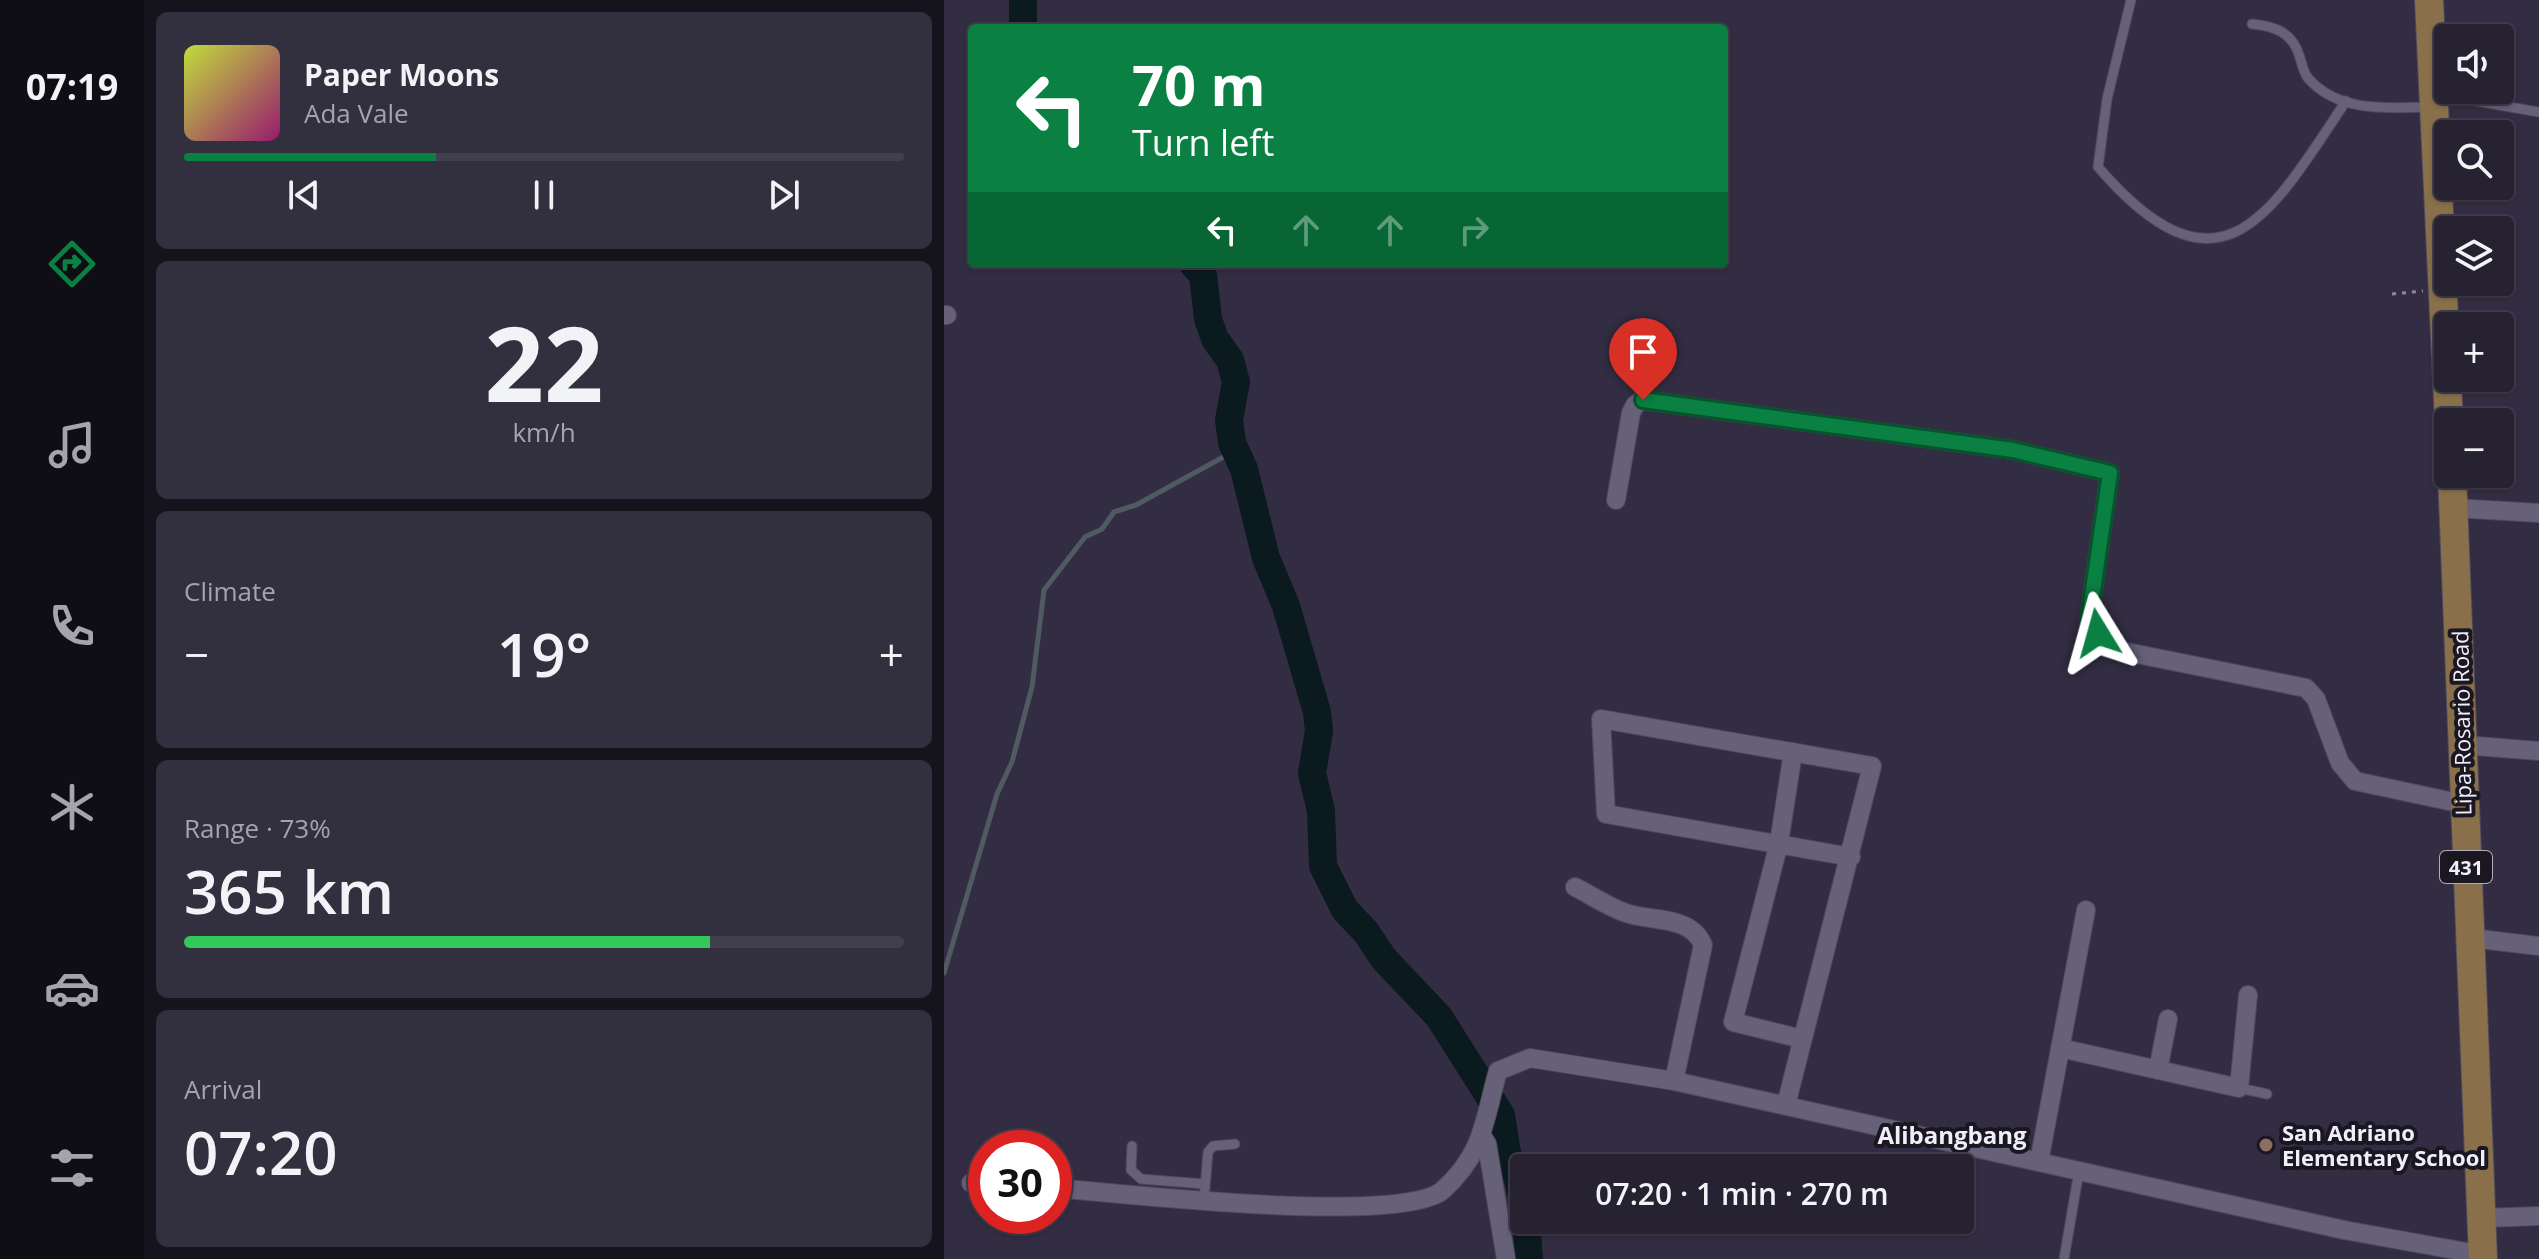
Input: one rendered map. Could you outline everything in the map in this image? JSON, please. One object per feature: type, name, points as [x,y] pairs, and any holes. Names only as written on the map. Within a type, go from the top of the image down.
[{"type":"main road","points":[[2429,0],[2439,216]]},
{"type":"main road","points":[[2442,296],[2448,408]]},
{"type":"main road","name":"Lipa-Rosario Road","points":[[2453,488],[2483,1257]]},
{"type":"street","points":[[1616,500],[1631,413],[1635,405],[1643,400],[2013,450],[2110,473],[2089,618],[2107,648],[2306,688],[2316,699],[2340,763],[2355,781],[2463,804]]},
{"type":"street","points":[[2454,508],[2539,513]]},
{"type":"street","points":[[1786,1105],[1851,857],[1872,766],[1601,719],[1606,814],[1851,857]]},
{"type":"street","points":[[2464,745],[2539,751]]},
{"type":"street","points":[[1793,752],[1779,843],[1733,1022],[1802,1039]]},
{"type":"street","points":[[1575,887],[1625,913],[1689,926],[1699,934],[1703,945],[1674,1081]]},
{"type":"street","points":[[2039,1162],[2086,910]]},
{"type":"street","points":[[2471,938],[2539,946]]},
{"type":"street","points":[[2060,1048],[2239,1088],[2248,995]]},
{"type":"street","points":[[2158,1070],[2168,1019]]},
{"type":"street","points":[[1072,1188],[1204,1192],[1304,1208],[1421,1201],[1440,1193],[1465,1165],[1485,1127],[1498,1071],[1530,1058],[1674,1081],[2344,1230],[2483,1257]]},
{"type":"street","points":[[1485,1127],[1506,1259]]},
{"type":"street","points":[[2483,1218],[2539,1216]]},
{"type":"lane","points":[[2131,0],[2107,99],[2098,167],[2126,198],[2190,235],[2224,239],[2250,226],[2283,195],[2346,101]]},
{"type":"lane","points":[[2252,24],[2274,26],[2292,40],[2306,76],[2323,91],[2346,101],[2373,109],[2433,100],[2539,112]]},
{"type":"lane","points":[[2239,1088],[2267,1094]]},
{"type":"lane","points":[[1132,1146],[1131,1170],[1141,1179],[1204,1192],[1208,1152],[1213,1146],[1235,1144]]},
{"type":"lane","points":[[2064,1259],[2079,1171]]},
{"type":"path","points":[[2392,294],[2434,290]]},
{"type":"waterway","points":[[1023,0],[1023,24]]},
{"type":"waterway","points":[[1197,268],[1203,275],[1208,319],[1215,339],[1230,360],[1236,382],[1229,420],[1232,443],[1244,469],[1266,558],[1286,606],[1317,712],[1319,731],[1312,773],[1321,811],[1323,866],[1345,910],[1366,932],[1384,959],[1439,1017],[1501,1115],[1510,1160]]},
{"type":"waterway","points":[[944,973],[997,794],[1012,762],[1032,687],[1044,590],[1085,537],[1102,529],[1114,512],[1136,505],[1236,450]]},
{"type":"waterway","points":[[1527,1234],[1529,1259]]},
{"type":"place","name":"San Adriano Elementary School","points":[[2266,1145]]},
{"type":"district","name":"Alibangbang","points":[[1952,1134]]},
{"type":"route","points":[[1643,400],[2013,450],[2110,473],[2089,618],[2098,633]]}]
